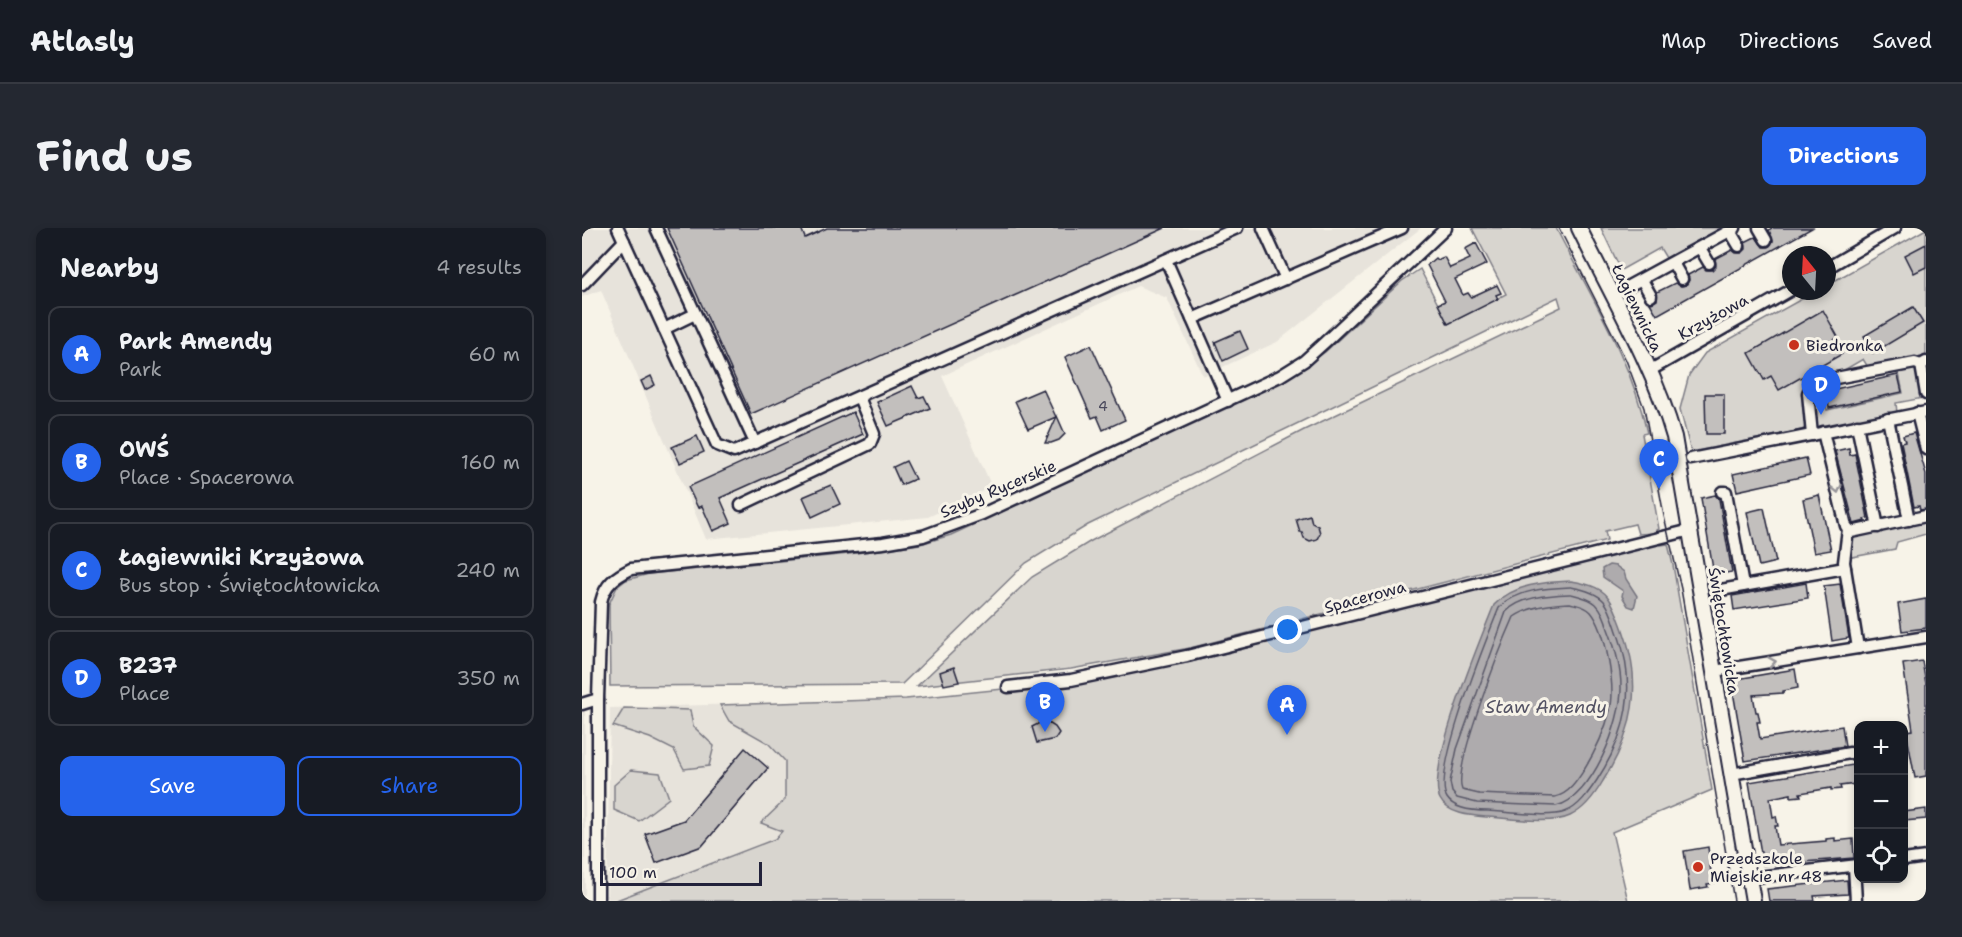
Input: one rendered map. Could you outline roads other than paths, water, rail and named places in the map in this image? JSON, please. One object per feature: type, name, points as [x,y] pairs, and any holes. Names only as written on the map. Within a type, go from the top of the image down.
[{"type":"main road","name":"Łagiewnicka","points":[[1579,228],[1649,371]]},
{"type":"main road","name":"Świętochłowicka","points":[[1649,371],[1667,413],[1674,437],[1752,901]]},
{"type":"street","points":[[618,228],[717,445],[734,452],[1237,228]]},
{"type":"street","points":[[656,228],[755,443]]},
{"type":"street","points":[[1263,228],[1286,279]]},
{"type":"street","points":[[1192,319],[1402,228]]},
{"type":"street","name":"Szyby Rycerskie","points":[[598,901],[598,699],[601,602],[603,593],[614,577],[631,569],[883,543],[922,536],[982,514],[1280,376],[1304,361],[1446,228]]},
{"type":"street","points":[[1759,228],[1766,240]]},
{"type":"street","points":[[1836,263],[1895,228]]},
{"type":"street","points":[[1612,295],[1732,229],[1739,246]]},
{"type":"street","points":[[582,285],[624,241]]},
{"type":"street","points":[[1700,248],[1709,263]]},
{"type":"street","points":[[1166,260],[1228,401]]},
{"type":"street","points":[[1673,262],[1682,279]]},
{"type":"street","points":[[1642,280],[1651,296]]},
{"type":"street","name":"Krzyżowa","points":[[1649,371],[1782,295]]},
{"type":"street","points":[[664,329],[695,314]]},
{"type":"street","points":[[1926,394],[1923,364],[1915,363],[1820,381],[1812,385],[1808,393],[1845,526],[1851,532],[1926,516]]},
{"type":"street","points":[[741,505],[870,444],[874,435],[859,397]]},
{"type":"street","points":[[1691,459],[1922,412],[1926,449]]},
{"type":"street","points":[[1888,420],[1909,520]]},
{"type":"street","points":[[1857,425],[1878,527]]},
{"type":"street","points":[[1722,492],[1726,492],[1743,586]]},
{"type":"street","points":[[1848,529],[1845,568],[1858,648]]},
{"type":"street","name":"Spacerowa","points":[[1008,687],[1071,680],[1187,656],[1690,530]]},
{"type":"street","points":[[1715,591],[1845,568]]},
{"type":"street","points":[[1714,671],[1926,637]]},
{"type":"street","points":[[582,704],[598,699]]},
{"type":"street","points":[[1731,774],[1850,753]]},
{"type":"street","points":[[1908,859],[1926,857]]},
{"type":"street","points":[[1749,879],[1854,866]]},
{"type":"street","points":[[1856,883],[1856,901]]},
{"type":"water","points":[[1609,565],[1616,566],[1624,572],[1637,596],[1634,608],[1628,606],[1622,596],[1623,591],[1603,577],[1602,569]]},
{"type":"water","name":"Staw Amendy","points":[[1571,581],[1586,584],[1605,593],[1617,613],[1629,650],[1633,669],[1632,707],[1628,726],[1614,763],[1589,801],[1580,810],[1562,819],[1530,820],[1475,816],[1461,814],[1449,808],[1440,799],[1437,784],[1440,761],[1456,704],[1494,605],[1520,588],[1540,583]]},
{"type":"tram line","points":[[1559,228],[1626,360],[1644,408],[1664,516],[1681,589],[1734,901]]},
{"type":"place","name":"Biedronka","points":[[1794,345]]},
{"type":"place","name":"B237","points":[[1821,415]]},
{"type":"place","name":"Łagiewniki Krzyżowa","points":[[1659,489]]},
{"type":"place","name":"OWŚ","points":[[1045,732]]},
{"type":"place","name":"Park Amendy","points":[[1287,735]]},
{"type":"place","name":"Przedszkole Miejskie nr 48","points":[[1698,867]]}]
